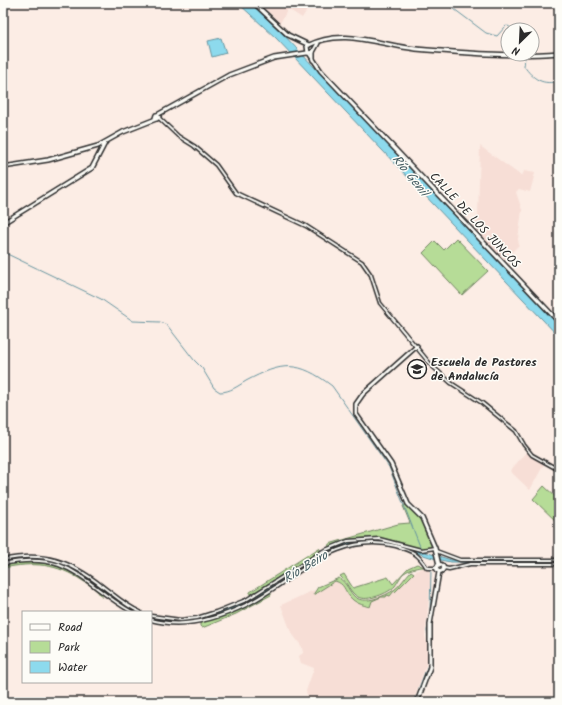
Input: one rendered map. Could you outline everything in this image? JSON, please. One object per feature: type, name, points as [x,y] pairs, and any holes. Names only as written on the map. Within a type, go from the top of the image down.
[{"type":"street","points":[[254,3],[288,35],[314,48]]},
{"type":"street","points":[[3,167],[48,160],[105,143],[123,132],[157,118],[164,112],[229,75],[274,58],[289,57],[302,52],[308,46],[319,41],[331,38],[350,36],[414,48],[500,53]]},
{"type":"street","points":[[313,60],[314,48],[319,41]]},
{"type":"street","name":"CALLE DE LOS JUNCOS","points":[[308,46],[308,53],[321,71],[559,322]]},
{"type":"street","points":[[302,52],[313,52]]},
{"type":"street","points":[[540,54],[559,53]]},
{"type":"street","points":[[157,118],[216,165],[236,193],[306,226],[362,262],[371,275],[380,303],[417,346],[431,365],[444,377],[482,403],[516,431],[532,455],[559,470]]},
{"type":"street","points":[[3,223],[92,168],[105,143]]},
{"type":"street","points":[[417,346],[363,394],[358,399],[355,408],[358,419],[391,464],[404,497],[422,518],[435,549],[439,565]]},
{"type":"street","points":[[152,616],[181,620],[197,618],[220,611],[246,600],[323,551],[348,542],[379,539],[421,550],[435,549],[460,560],[559,560]]},
{"type":"street","points":[[152,620],[175,624],[194,623],[242,607],[325,554],[349,545],[369,543],[388,544],[415,553],[427,568],[436,568],[439,565]]},
{"type":"street","points":[[3,560],[25,556],[42,557],[67,563],[139,611]]},
{"type":"street","points":[[3,564],[32,560],[61,566],[81,576],[131,611]]},
{"type":"street","points":[[439,565],[449,569],[470,564],[559,564]]},
{"type":"street","points":[[436,568],[439,572]]},
{"type":"street","points":[[417,702],[430,667],[430,624],[439,572],[444,568]]},
{"type":"shaded area","points":[[259,3],[293,3],[307,10],[302,18],[288,9],[280,23]]},
{"type":"shaded area","points":[[480,146],[520,175],[523,174],[524,171],[535,173],[530,192],[519,189],[516,192],[522,210],[518,239],[519,245],[504,260],[470,225],[478,216]]},
{"type":"shaded area","points":[[527,451],[544,464],[530,490],[510,471]]},
{"type":"shaded area","points":[[422,568],[429,568],[431,577],[425,636],[429,651],[426,665],[413,702],[313,702],[307,695],[306,691],[314,668],[301,663],[299,656],[303,653],[302,647],[291,632],[281,605],[314,590],[315,592],[318,587],[339,579],[355,598],[365,601],[390,592],[406,576]]},
{"type":"green space","points":[[456,238],[488,271],[462,295],[423,253],[435,241],[444,250]]},
{"type":"green space","points":[[544,486],[559,500],[559,524],[533,499]]},
{"type":"green space","points":[[406,504],[420,517],[433,547],[418,548],[386,539],[361,538],[328,548],[329,544],[398,524],[410,523],[403,506]]},
{"type":"green space","points":[[319,548],[321,551],[250,595],[250,592]]},
{"type":"green space","points":[[16,562],[43,563],[62,568],[80,577],[102,593],[102,598],[96,590],[89,585],[73,575],[54,567],[25,565],[3,568],[3,564]]},
{"type":"green space","points":[[417,564],[424,567],[414,568],[404,573],[392,589],[372,598],[362,598],[355,595],[340,576],[344,574],[353,588],[388,577],[393,584],[408,568]]},
{"type":"green space","points":[[411,571],[414,573],[395,592],[394,591],[390,596],[387,595],[386,597],[381,597],[372,601],[370,607],[361,605],[354,601],[343,586],[335,581],[313,595],[318,587],[339,578],[344,582],[355,597],[364,600],[375,599],[394,590]]},
{"type":"green space","points":[[271,590],[271,595],[236,614],[202,628],[200,626],[200,623],[240,608]]},
{"type":"water","name":"Río Genil","points":[[238,3],[251,3],[282,33],[559,326],[559,337],[276,38]]},
{"type":"water","points":[[221,38],[226,53],[212,57],[208,41]]},
{"type":"water","points":[[377,540],[399,544],[451,560],[559,561],[559,563],[451,562],[439,560],[391,545],[367,542],[354,543],[339,547],[312,561],[265,592],[230,611],[191,622],[171,622],[152,619],[152,617],[171,620],[191,620],[210,616],[229,609],[282,580],[320,554],[340,545],[361,541]]},
{"type":"water","points":[[35,557],[51,560],[65,565],[90,578],[136,611],[130,610],[86,578],[58,564],[24,560],[3,563],[3,561]]},
{"type":"waterway","points":[[446,3],[486,33],[497,36],[500,33]]},
{"type":"waterway","points":[[524,62],[524,66],[535,78],[548,83],[559,81]]},
{"type":"waterway","points":[[3,252],[101,299],[133,321],[160,322],[167,325],[202,368],[214,388],[220,392],[231,390],[246,381],[280,367],[299,368],[309,372],[332,386],[389,467],[421,549]]},
{"type":"waterway","points":[[430,613],[431,570]]},
{"type":"waterway","points":[[429,618],[427,631],[429,645]]},
{"type":"waterway","points":[[419,688],[429,662]]},
{"type":"waterway","points":[[414,702],[415,697]]},
{"type":"place","name":"Escuela de Pastores de Andalucía","points":[[417,369]]},
{"type":"water label","name":"Río Beiro","points":[[305,566]]}]
